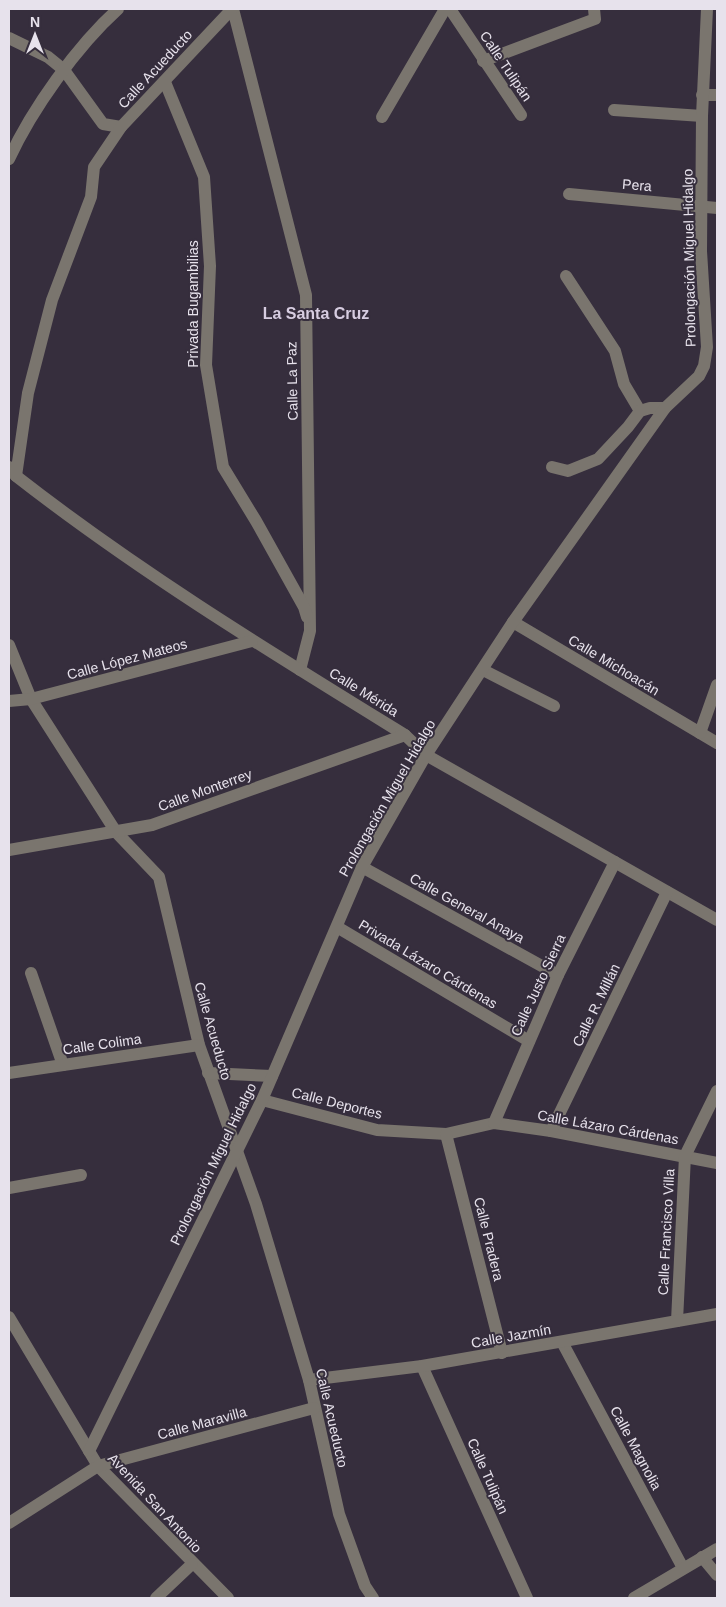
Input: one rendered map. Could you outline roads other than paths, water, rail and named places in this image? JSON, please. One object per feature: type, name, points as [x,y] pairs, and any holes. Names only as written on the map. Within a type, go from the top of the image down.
[{"type":"street","points":[[9,159],[21,133],[64,70],[118,9]]},
{"type":"street","name":"Calle Acueducto","points":[[12,471],[28,393],[52,300],[91,197],[94,167],[121,127],[232,9]]},
{"type":"street","name":"Calle La Paz","points":[[232,9],[306,295],[310,631],[300,670]]},
{"type":"street","points":[[382,118],[445,9]]},
{"type":"street","name":"Calle Tulipán","points":[[450,9],[483,61],[521,115]]},
{"type":"street","points":[[483,61],[596,18],[594,9]]},
{"type":"street","name":"Prolongación Miguel Hidalgo","points":[[89,1451],[236,1148],[262,1100],[362,867],[426,755],[513,622],[665,408],[699,376],[704,366],[707,347],[701,251],[702,95],[707,9]]},
{"type":"street","points":[[9,38],[48,57],[64,70],[103,124],[121,127]]},
{"type":"street","name":"Privada Bugambilias","points":[[165,82],[204,177],[210,266],[206,365],[222,467],[256,521],[304,607],[310,631]]},
{"type":"street","points":[[702,95],[717,96]]},
{"type":"street","points":[[614,110],[702,116]]},
{"type":"street","name":"Pera","points":[[569,194],[717,208]]},
{"type":"street","points":[[566,276],[615,351],[624,384],[640,411]]},
{"type":"street","points":[[552,467],[568,471],[598,459],[628,427],[640,411],[650,408],[665,408]]},
{"type":"street","name":"Calle Mérida","points":[[12,471],[76,522],[252,641],[405,735],[426,755],[717,920]]},
{"type":"street","name":"Calle Michoacán","points":[[513,622],[717,743]]},
{"type":"street","name":"Calle López Mateos","points":[[9,701],[31,699],[252,641]]},
{"type":"street","name":"Calle Acueducto","points":[[9,645],[31,699],[116,832],[159,877],[199,1046],[256,1204],[309,1380],[338,1514],[365,1586],[374,1598]]},
{"type":"street","points":[[483,670],[554,706]]},
{"type":"street","points":[[700,733],[717,685]]},
{"type":"street","name":"Calle Monterrey","points":[[9,850],[152,825],[405,735]]},
{"type":"street","name":"Calle Justo Sierra","points":[[494,1123],[558,975],[615,862]]},
{"type":"street","name":"Calle General Anaya","points":[[362,867],[558,975]]},
{"type":"street","name":"Calle R. Millán","points":[[551,1131],[667,892]]},
{"type":"street","name":"Privada Lázaro Cárdenas","points":[[337,927],[529,1041]]},
{"type":"street","points":[[31,973],[63,1065]]},
{"type":"street","name":"Calle Colima","points":[[9,1073],[199,1046]]},
{"type":"street","points":[[208,1074],[272,1076]]},
{"type":"street","name":"Calle Francisco Villa","points":[[677,1321],[685,1156],[717,1091]]},
{"type":"street","name":"Calle Deportes","points":[[262,1100],[377,1130],[446,1134],[494,1123]]},
{"type":"street","name":"Calle Lázaro Cárdenas","points":[[494,1123],[551,1131],[717,1163]]},
{"type":"street","name":"Calle Pradera","points":[[446,1134],[502,1353]]},
{"type":"street","points":[[9,1188],[82,1174]]},
{"type":"street","name":"Calle Jazmín","points":[[309,1380],[422,1366],[717,1314]]},
{"type":"street","name":"Avenida San Antonio","points":[[9,1317],[98,1466],[192,1564],[228,1598]]},
{"type":"street","name":"Calle Magnolia","points":[[562,1342],[683,1568]]},
{"type":"street","name":"Calle Tulipán","points":[[422,1366],[527,1598]]},
{"type":"street","name":"Calle Maravilla","points":[[9,1523],[98,1466],[314,1408]]},
{"type":"street","points":[[634,1598],[702,1556],[717,1549]]},
{"type":"street","points":[[702,1556],[717,1575]]},
{"type":"street","points":[[156,1598],[192,1564]]},
{"type":"district","name":"La Santa Cruz","points":[[316,313]]}]
